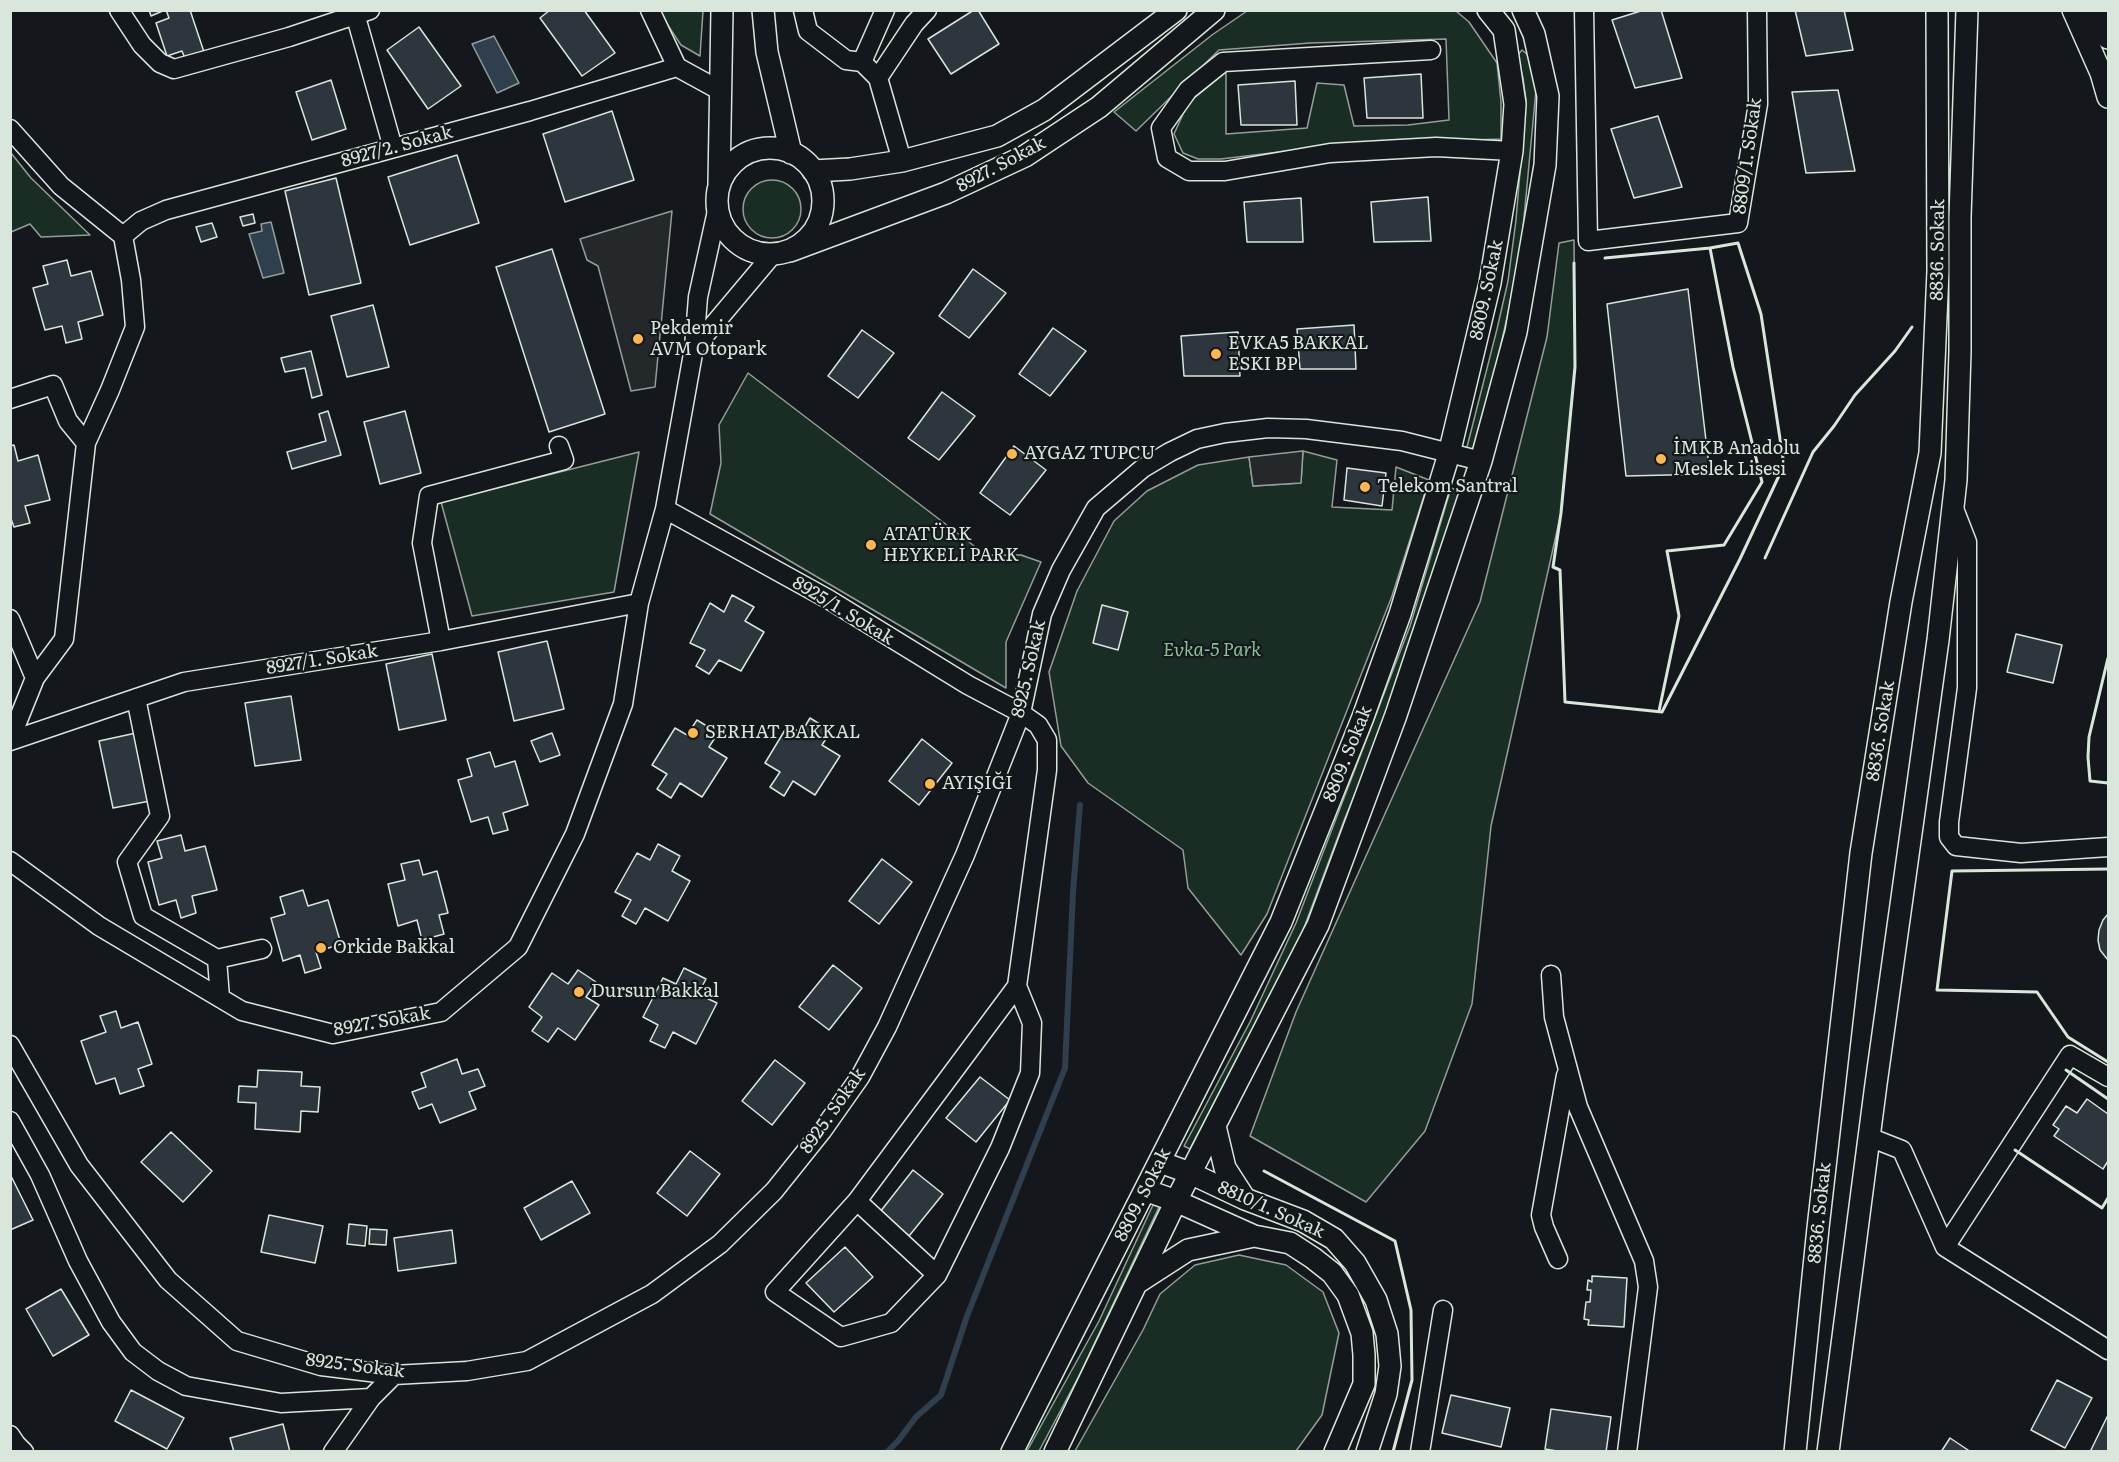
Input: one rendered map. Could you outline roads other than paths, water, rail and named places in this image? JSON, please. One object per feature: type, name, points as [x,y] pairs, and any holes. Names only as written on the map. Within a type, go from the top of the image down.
[{"type":"street","points":[[119,10],[159,63],[174,69],[289,37],[360,12],[393,148]]},
{"type":"street","points":[[650,10],[677,67],[719,90]]},
{"type":"street","points":[[719,185],[727,170],[740,157],[756,150],[774,148],[791,153],[813,171],[822,194],[822,212],[816,228],[804,242],[781,252],[756,253],[740,246],[728,234],[717,211],[716,202],[719,185],[719,90],[723,10]]},
{"type":"street","points":[[763,10],[767,52],[791,153]]},
{"type":"street","points":[[803,10],[808,31],[846,60],[862,62],[878,78],[902,161]]},
{"type":"street","points":[[862,62],[885,10]]},
{"type":"street","points":[[878,78],[914,24],[927,10]]},
{"type":"street","name":"8927. Sokak","points":[[813,171],[850,169],[902,161],[997,136],[1044,110],[1176,10]]},
{"type":"street","name":"8927. Sokak","points":[[781,252],[946,193],[1025,156],[1099,107],[1214,10]]},
{"type":"street","name":"8809. Sokak","points":[[1012,1452],[1281,922],[1363,717],[1400,614],[1449,454],[1490,283],[1512,151],[1515,104],[1504,30],[1488,10]]},
{"type":"street","name":"8809. Sokak","points":[[1055,1452],[1176,1201],[1318,925],[1396,715],[1481,461],[1516,332],[1545,165],[1548,96],[1534,34],[1524,10]]},
{"type":"street","name":"8809/1. Sokak","points":[[1584,10],[1588,240],[1738,223],[1758,104],[1757,10]]},
{"type":"street","name":"8836. Sokak","points":[[1795,1452],[1861,853],[1901,602],[1930,453],[1938,272],[1937,10]]},
{"type":"street","points":[[1828,1452],[1938,640],[1953,506],[1957,457],[1960,217],[1967,10]]},
{"type":"street","points":[[2073,10],[2102,73],[2109,97]]},
{"type":"street","points":[[2096,10],[2109,38]]},
{"type":"street","points":[[1431,50],[1223,62],[1188,90],[1161,128],[1167,158],[1190,171],[1225,171],[1330,153],[1436,147],[1512,151]]},
{"type":"street","name":"8927/2. Sokak","points":[[123,236],[141,221],[166,210],[530,111],[677,67]]},
{"type":"street","points":[[10,129],[61,186],[123,236],[135,327],[86,443],[64,639],[35,678],[10,740]]},
{"type":"street","name":"8927. Sokak","points":[[10,861],[99,927],[242,1011],[333,1034],[441,1012],[518,947],[575,834],[623,704],[639,603],[664,509],[694,348],[698,297],[717,211]]},
{"type":"street","points":[[694,348],[781,252]]},
{"type":"street","points":[[10,399],[53,386],[68,421],[86,443]]},
{"type":"street","name":"8925. Sokak","points":[[10,1045],[86,1174],[168,1280],[237,1341],[321,1366],[394,1375],[467,1371],[527,1361],[652,1294],[720,1244],[774,1191],[822,1131],[853,1086],[887,1027],[964,855],[1021,713],[1042,614],[1061,570],[1096,508],[1143,468],[1197,439],[1268,428],[1306,429],[1401,441],[1481,461]]},
{"type":"street","points":[[441,641],[422,543],[429,496],[564,460],[559,446]]},
{"type":"street","points":[[1953,506],[1967,542],[1967,688],[1949,837],[1956,846],[2021,854],[2109,848]]},
{"type":"street","name":"8925/1. Sokak","points":[[664,509],[828,599],[1038,725],[1047,740],[1047,770],[1017,986]]},
{"type":"street","name":"8927/1. Sokak","points":[[10,740],[184,682],[441,641],[639,603]]},
{"type":"street","points":[[10,619],[35,678]]},
{"type":"street","points":[[136,698],[160,816],[127,862],[143,916],[217,959],[262,949]]},
{"type":"street","points":[[217,959],[220,998]]},
{"type":"street","points":[[1551,975],[1554,1017],[1578,1107],[1644,1261],[1648,1287],[1628,1452]]},
{"type":"street","points":[[1017,986],[1032,1023],[1030,1073],[1000,1148],[938,1275],[891,1323],[841,1337],[775,1292],[857,1201],[1017,986]]},
{"type":"street","points":[[1946,1247],[2070,1055],[2109,1077]]},
{"type":"street","points":[[1558,1259],[1541,1215],[1568,1068]]},
{"type":"street","points":[[10,1121],[40,1175],[78,1261],[111,1322],[133,1352],[158,1371],[186,1386],[281,1403],[371,1398]]},
{"type":"street","points":[[1215,1125],[1225,1168],[1245,1199]]},
{"type":"street","points":[[1869,1137],[1902,1150],[1946,1247],[2109,1350]]},
{"type":"street","name":"8810/1. Sokak","points":[[1160,1162],[1303,1221],[1334,1239],[1355,1263],[1376,1300],[1387,1334],[1390,1366],[1386,1394],[1367,1452]]},
{"type":"street","name":"8810/1. Sokak","points":[[1145,1190],[1176,1201],[1254,1236],[1290,1243],[1332,1273],[1348,1295],[1362,1334],[1364,1384],[1335,1452]]},
{"type":"street","points":[[857,1201],[938,1275]]},
{"type":"street","points":[[1137,1283],[1188,1250],[1254,1236]]},
{"type":"street","points":[[1420,1452],[1443,1310]]},
{"type":"street","points":[[333,1452],[371,1398],[394,1375]]},
{"type":"street","points":[[10,1436],[24,1452]]},
{"type":"water","points":[[494,36],[519,83],[497,93],[472,44]]},
{"type":"water","points":[[271,222],[284,273],[263,278],[249,234],[262,231],[261,224]]},
{"type":"waterway","points":[[887,1452],[916,1417],[941,1395],[967,1316],[1065,1068],[1073,892],[1080,805]]},
{"type":"place","name":"Pekdemir AVM Otopark","points":[[638,339]]},
{"type":"place","name":"EVKA5 BAKKAL ESKI BP","points":[[1216,354]]},
{"type":"place","name":"AYGAZ TUPCU","points":[[1012,454]]},
{"type":"place","name":"İMKB Anadolu Meslek Lisesi","points":[[1661,459]]},
{"type":"place","name":"Telekom Santral","points":[[1365,487]]},
{"type":"place","name":"ATATÜRK HEYKELİ PARK","points":[[871,545]]},
{"type":"place","name":"SERHAT BAKKAL","points":[[693,733]]},
{"type":"place","name":"AYIŞIĞI","points":[[930,784]]},
{"type":"place","name":"Orkide Bakkal","points":[[321,948]]},
{"type":"place","name":"Dursun Bakkal","points":[[579,992]]},
{"type":"park label","name":"Evka-5 Park","points":[[1212,651]]}]
